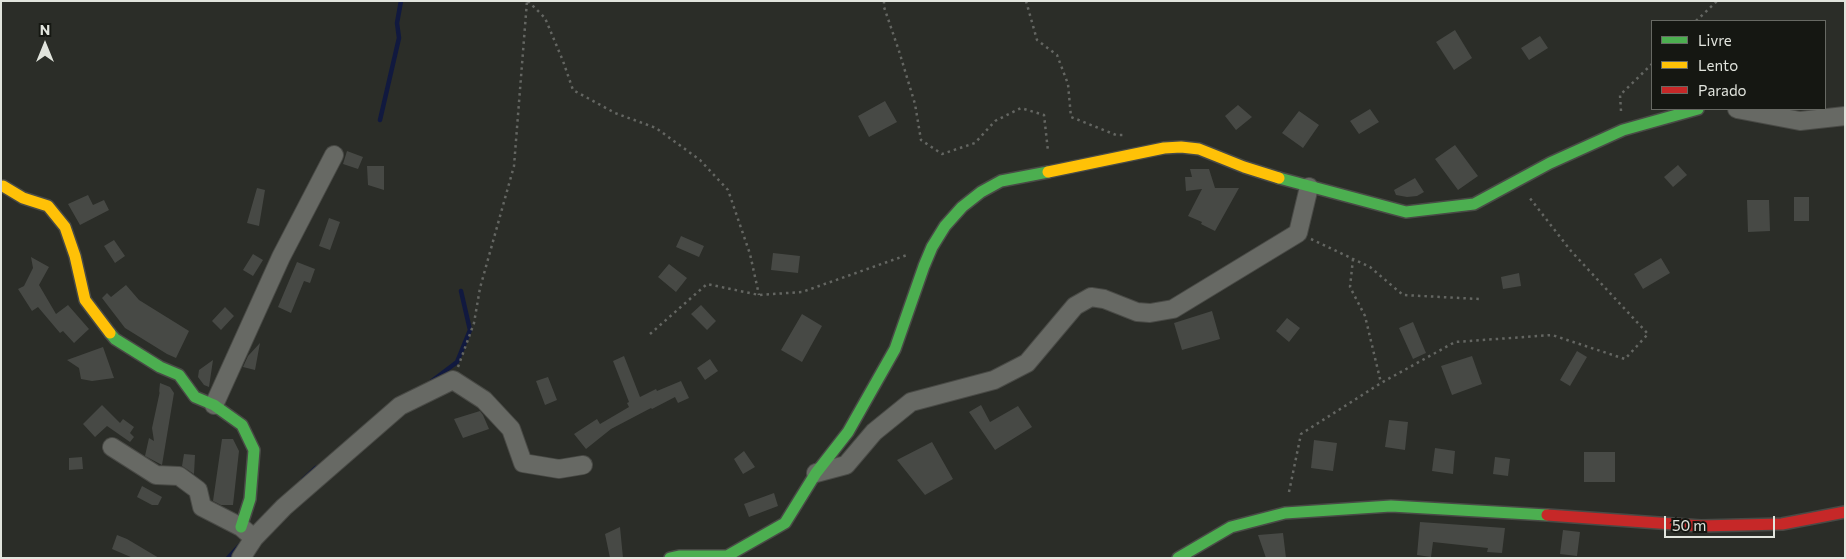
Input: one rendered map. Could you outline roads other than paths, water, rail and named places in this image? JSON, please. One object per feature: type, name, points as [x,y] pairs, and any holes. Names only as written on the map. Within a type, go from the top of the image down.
[{"type":"street","points":[[670,558],[679,556],[729,557],[785,523],[816,473],[848,432],[895,349],[902,335],[924,266],[932,247],[945,226],[962,207],[980,192],[1001,181],[1181,146],[1199,149],[1244,167],[1309,187],[1406,212],[1474,204],[1550,162],[1624,130],[1694,110]]},
{"type":"street","points":[[1742,110],[1800,121],[1845,116]]},
{"type":"street","points":[[214,405],[281,257],[334,155]]},
{"type":"street","points":[[3,186],[23,198],[48,206],[65,227],[75,256],[85,300],[115,339],[160,367],[179,375],[195,397],[214,405],[242,424],[254,450],[247,533],[241,558]]},
{"type":"street","points":[[816,473],[846,465],[874,432],[911,402],[994,380],[1027,363],[1075,306],[1091,297],[1104,299],[1137,312],[1150,313],[1173,309],[1298,233],[1309,187]]},
{"type":"street","points":[[247,533],[284,507],[400,406],[453,380],[484,400],[511,430],[523,463],[558,469],[583,465]]},
{"type":"street","points":[[112,447],[156,475],[179,476],[198,490],[202,507],[247,533]]},
{"type":"street","points":[[1178,558],[1231,527],[1284,513],[1391,506],[1701,526],[1782,524],[1845,512]]},
{"type":"waterway","points":[[380,120],[399,38],[397,23],[401,1]]},
{"type":"waterway","points":[[432,381],[457,362],[470,330],[461,291]]},
{"type":"waterway","points":[[303,480],[316,468]]},
{"type":"waterway","points":[[228,558],[241,544]]}]
